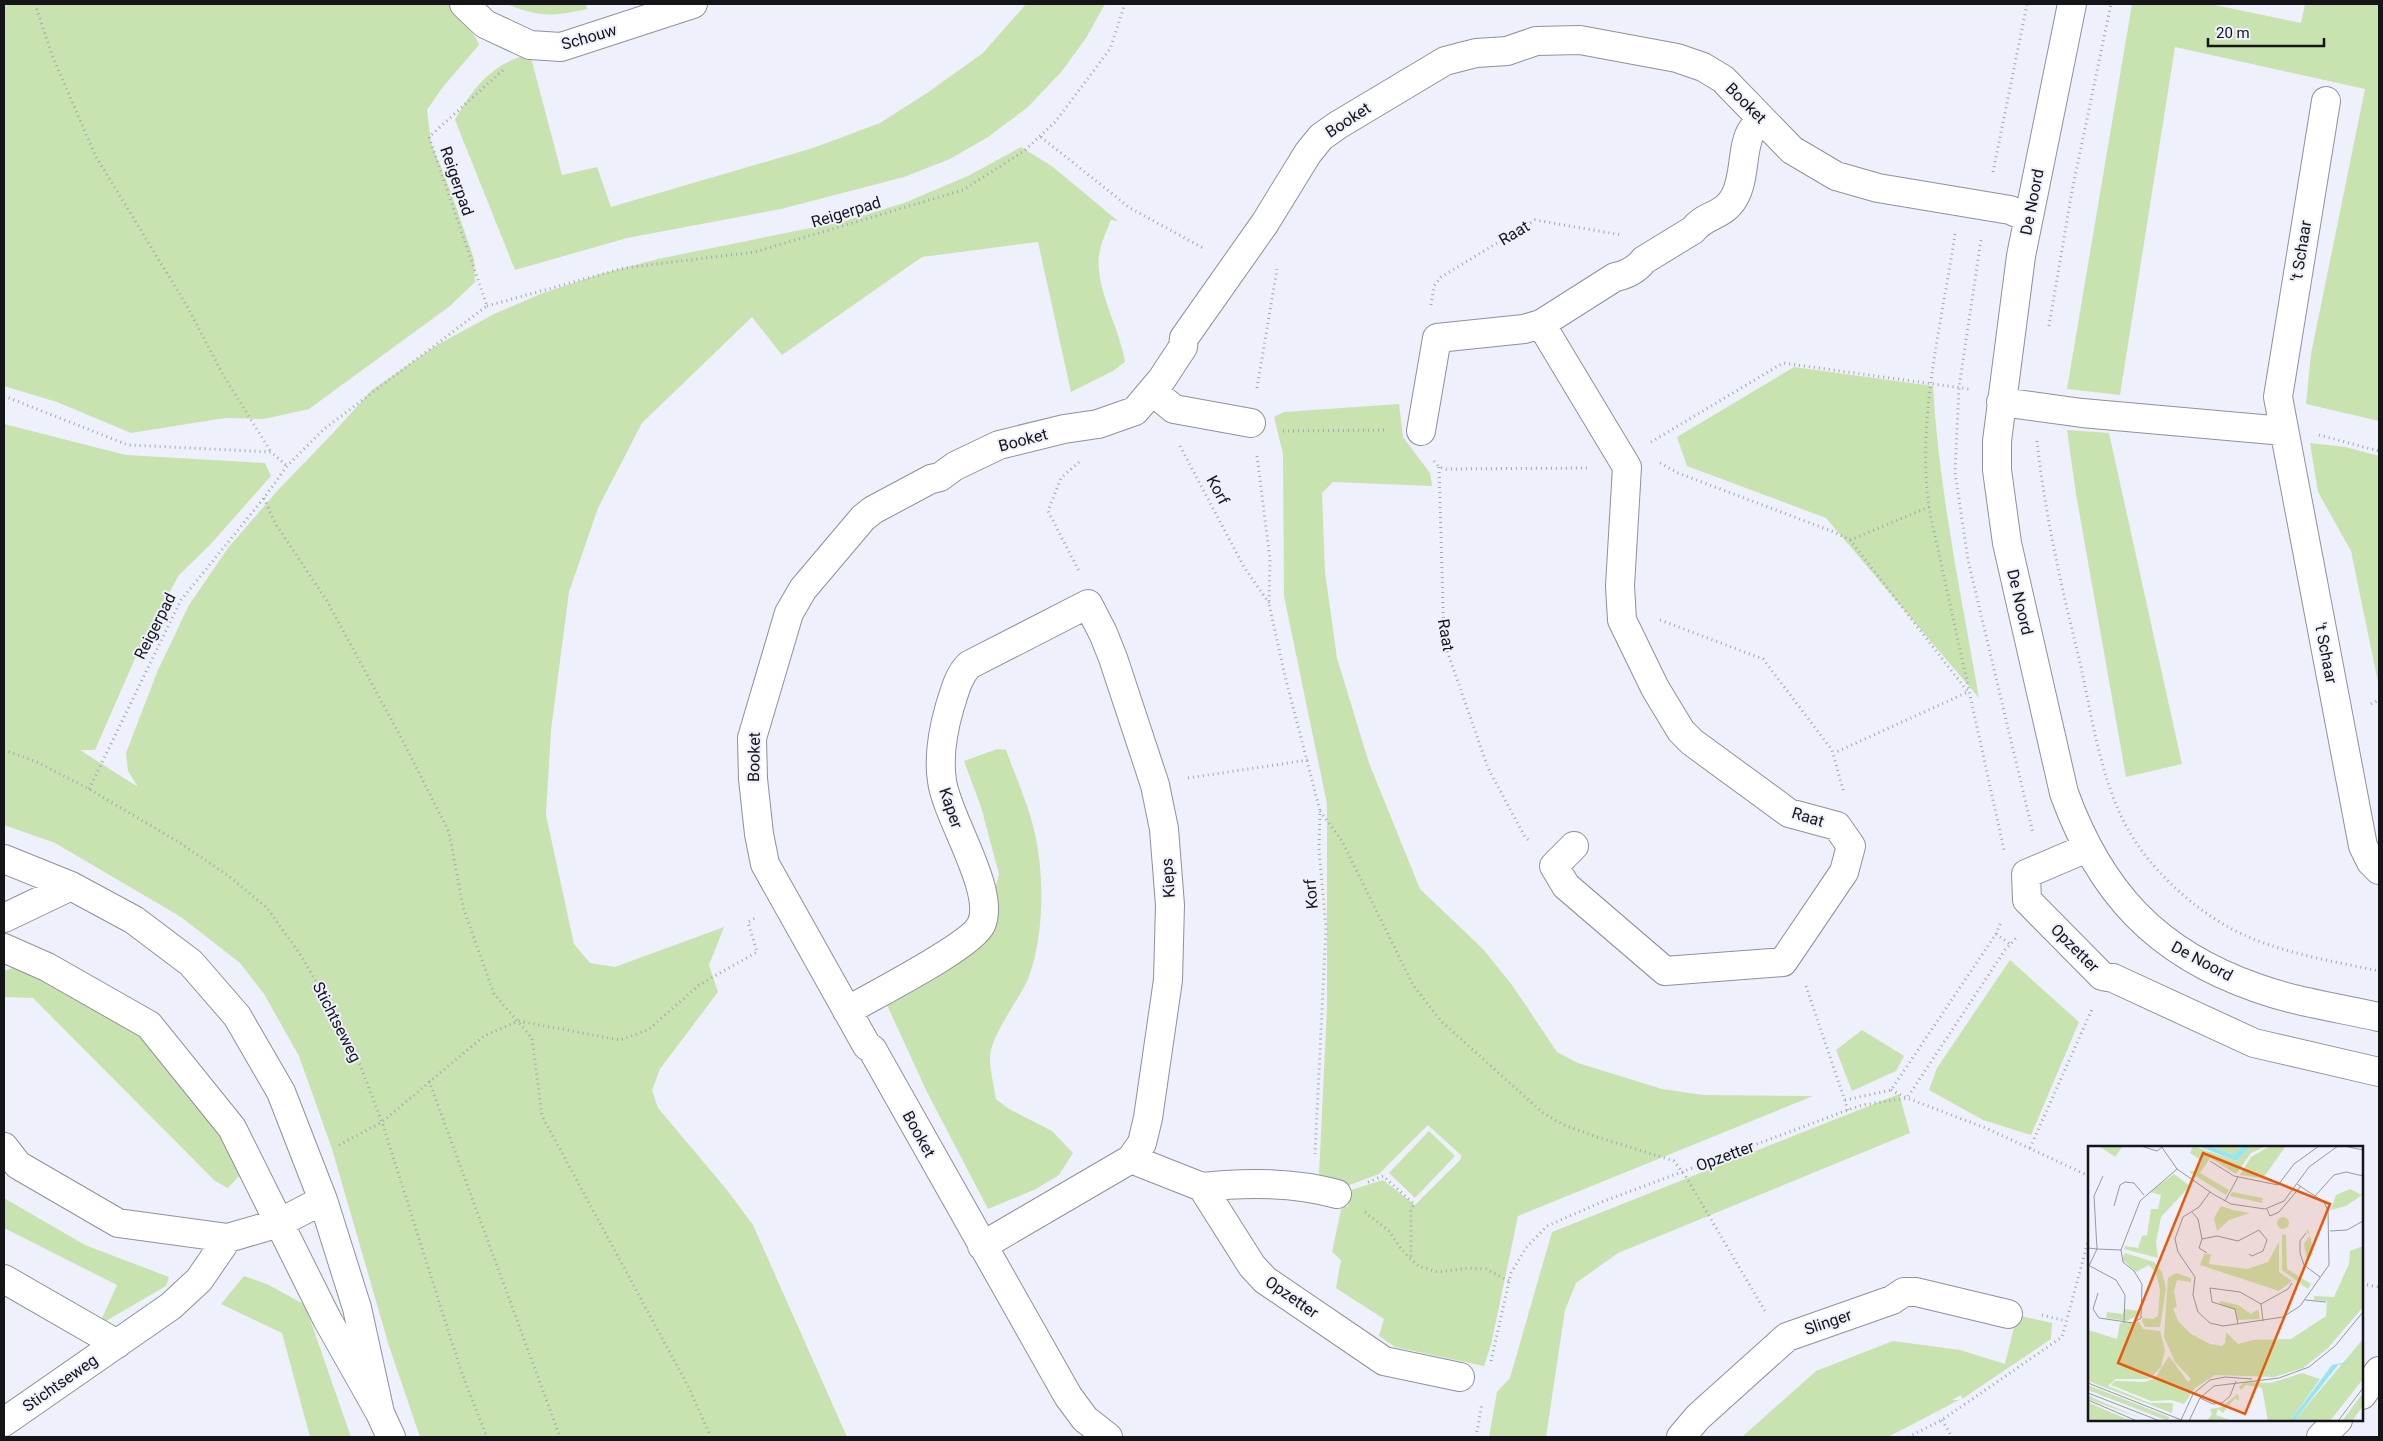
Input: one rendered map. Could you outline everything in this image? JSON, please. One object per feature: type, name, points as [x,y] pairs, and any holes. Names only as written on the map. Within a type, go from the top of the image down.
[{"type":"street","name":"Schouw","points":[[464,4],[485,24],[530,45],[562,47],[693,4]]},
{"type":"street","name":"De Noord","points":[[2072,4],[2028,218],[1997,441],[1997,470],[2007,543],[2064,793],[2087,848],[2114,892],[2165,941],[2197,961],[2258,988],[2297,999],[2379,1017]]},
{"type":"street","name":"Booket","points":[[1108,1437],[1085,1418],[1068,1396],[765,864],[753,779],[752,738],[789,613],[803,589],[855,525],[873,510],[930,479],[940,478],[950,472],[955,466],[990,449],[1008,443],[1098,424],[1135,411],[1153,392],[1183,347],[1184,338],[1257,234],[1308,153],[1321,137],[1435,66],[1456,58],[1476,53],[1496,53],[1536,41],[1566,40],[1677,58],[1703,67],[1723,80],[1792,150],[1836,176],[1866,185],[2010,210],[2028,218]]},
{"type":"street","name":"'t Schaar","points":[[2326,101],[2278,397],[2363,846],[2371,862],[2379,870]]},
{"type":"street","points":[[1421,431],[1437,338],[1524,329],[1541,324],[1615,277],[1622,276],[1639,266],[1652,255],[1693,230],[1697,224],[1710,216],[1720,214],[1734,199],[1742,177],[1751,131],[1763,120]]},
{"type":"street","points":[[1541,324],[1627,467]]},
{"type":"street","points":[[1153,392],[1174,409],[1252,426]]},
{"type":"street","points":[[2001,402],[2082,413],[2284,431]]},
{"type":"street","name":"Raat","points":[[1627,467],[1620,586],[1622,620],[1655,688],[1686,737],[1789,813],[1838,826],[1851,846],[1844,872],[1783,962]]},
{"type":"street","name":"Kieps","points":[[1088,604],[1106,642],[1155,785],[1164,829],[1170,904],[1168,980],[1148,1118],[1142,1143],[1131,1159]]},
{"type":"street","name":"Kaper","points":[[847,1011],[951,952],[968,940],[981,926],[984,906],[980,885],[942,782],[942,740],[959,679],[970,665],[1088,604]]},
{"type":"street","points":[[1574,846],[1554,866],[1566,886],[1665,971],[1783,962]]},
{"type":"street","name":"Opzetter","points":[[2087,848],[2026,874],[2027,900],[2102,976],[2113,978],[2254,1043],[2379,1072]]},
{"type":"street","points":[[4,859],[71,886],[134,920],[191,963],[237,1016],[281,1092],[323,1200],[357,1308],[386,1425]]},
{"type":"street","points":[[4,918],[71,886]]},
{"type":"street","points":[[4,948],[47,967],[149,1025],[232,1128],[327,1319],[386,1425]]},
{"type":"street","points":[[4,1147],[18,1165],[118,1223],[228,1238],[279,1223],[323,1200]]},
{"type":"street","points":[[982,1246],[1131,1159],[1202,1187],[1240,1183],[1325,1191]]},
{"type":"street","name":"Opzetter","points":[[1202,1187],[1252,1266],[1265,1280],[1384,1362],[1460,1377]]},
{"type":"street","name":"Stichtseweg","points":[[4,1422],[171,1306],[192,1287],[228,1238]]},
{"type":"street","name":"Stichtseweg","points":[[4,1279],[117,1344]]},
{"type":"street","name":"Slinger","points":[[1681,1437],[1698,1417],[1782,1341],[1796,1334],[1892,1300],[1904,1292],[1929,1293],[2008,1314]]},
{"type":"street","points":[[2363,1394],[2379,1371]]},
{"type":"street","points":[[2321,1437],[2337,1421]]},
{"type":"path","points":[[35,4],[52,55],[95,156],[187,306],[222,373],[271,452],[287,466]]},
{"type":"path","name":"Reigerpad","points":[[89,790],[180,600],[264,498],[287,466],[324,429],[487,306],[624,268],[755,252],[963,190],[1004,164],[1041,137],[1067,108],[1110,49],[1126,4]]},
{"type":"path","points":[[2048,334],[2072,191],[2111,4]]},
{"type":"path","name":"Reigerpad","points":[[487,306],[429,137],[530,45]]},
{"type":"path","points":[[1041,137],[1130,208],[1203,248],[1232,268]]},
{"type":"path","points":[[1960,201],[1931,384],[1926,433],[1929,507],[1968,692],[2006,857]]},
{"type":"path","name":"Raat","points":[[1437,338],[1430,325],[1432,293],[1436,281],[1535,220],[1627,236],[1644,243],[1652,255]]},
{"type":"path","name":"Korf","points":[[1257,234],[1280,248],[1252,426],[1270,559],[1269,604],[1285,676],[1320,810],[1319,849],[1326,928],[1325,1191]]},
{"type":"path","points":[[1662,435],[1783,363],[1959,388]]},
{"type":"path","points":[[4,396],[128,445],[271,452]]},
{"type":"path","points":[[2038,407],[2036,421],[2039,462],[2059,575],[2096,738],[2116,802],[2131,836],[2158,872],[2179,891],[2224,924],[2250,938],[2281,948],[2379,971]]},
{"type":"path","name":"Korf","points":[[1174,409],[1172,430],[1244,567],[1269,604]]},
{"type":"path","points":[[1252,426],[1421,431]]},
{"type":"path","points":[[1073,428],[1081,460],[1062,478],[1048,510],[1088,588],[1088,604]]},
{"type":"path","name":"Raat","points":[[1421,431],[1434,462],[1439,467],[1442,628],[1444,642],[1488,768],[1525,837],[1554,866]]},
{"type":"path","points":[[2284,431],[2316,434],[2379,451]]},
{"type":"path","points":[[1439,467],[1470,470],[1627,467]]},
{"type":"path","points":[[1678,473],[1834,532],[1850,540],[1968,692]]},
{"type":"path","points":[[264,498],[275,523],[327,601],[404,743],[449,832],[463,907],[494,994],[532,1038],[542,1116],[688,1386],[710,1437]]},
{"type":"path","points":[[1850,540],[1929,507]]},
{"type":"path","points":[[1622,620],[1643,614],[1763,659],[1834,753],[1844,793],[1838,826]]},
{"type":"path","points":[[1834,753],[1968,692]]},
{"type":"path","name":"Stichtseweg","points":[[4,750],[37,762],[89,790],[177,841],[229,876],[266,908],[300,954],[350,1040],[382,1122],[462,1374],[487,1437]]},
{"type":"path","points":[[1155,785],[1214,773],[1308,760]]},
{"type":"path","points":[[1320,810],[1342,841],[1412,984],[1441,1021],[1543,1112],[1564,1125],[1674,1161],[1682,1171],[1782,1341]]},
{"type":"path","points":[[382,1122],[484,1036],[518,1021],[620,1040],[648,1030],[699,985],[757,952],[748,922],[786,901]]},
{"type":"path","name":"Opzetter","points":[[1490,1368],[1511,1273],[1526,1248],[1547,1226],[1604,1201],[1848,1110],[1863,1105],[1907,1098],[2010,944],[2039,913]]},
{"type":"path","points":[[1891,1090],[1996,934],[2003,914]]},
{"type":"path","points":[[1996,934],[2010,944]]},
{"type":"path","points":[[1783,962],[1802,973],[1848,1110]]},
{"type":"path","points":[[2030,1148],[2088,1020]]},
{"type":"path","points":[[429,1081],[560,1437]]},
{"type":"path","points":[[1845,1100],[1891,1090],[1988,1129],[2088,1176]]},
{"type":"path","points":[[1325,1191],[1383,1176],[1414,1204],[1411,1211],[1410,1260]]},
{"type":"path","points":[[1325,1191],[1380,1223],[1410,1260],[1418,1266],[1438,1272],[1468,1268],[1486,1269],[1509,1281]]},
{"type":"path","points":[[1908,1437],[1942,1420],[2062,1337],[2088,1242]]},
{"type":"path","points":[[2363,1284],[2379,1288]]},
{"type":"path","points":[[1476,1437],[1484,1394]]},
{"type":"path","points":[[1942,1420],[1952,1437]]},
{"type":"green space","points":[[4,4],[449,4],[476,38],[479,45],[442,88],[427,110],[431,143],[451,192],[474,259],[475,282],[450,306],[309,409],[264,419],[225,418],[131,433],[57,402],[4,386]]},
{"type":"green space","points":[[506,4],[586,4],[587,9],[546,14]]},
{"type":"green space","points":[[1026,4],[1105,4],[1086,38],[1062,71],[1028,107],[988,137],[950,159],[904,177],[781,209],[627,238],[515,270],[455,120],[469,97],[485,78],[505,63],[530,54],[562,175],[597,167],[611,207],[813,148],[880,123],[927,93],[983,53]]},
{"type":"green space","points":[[2132,4],[2210,4],[2301,23],[2305,4],[2379,4],[2379,421],[2306,404],[2311,354],[2365,89],[2175,47],[2120,395],[2067,389]]},
{"type":"green space","points":[[1021,147],[1053,167],[1118,221],[1111,220],[1101,246],[1099,263],[1103,291],[1125,362],[1113,371],[1071,392],[1038,242],[922,257],[782,355],[752,317],[642,423],[598,508],[569,592],[551,730],[546,815],[574,944],[590,963],[615,967],[724,927],[709,965],[718,992],[660,1069],[652,1090],[658,1108],[727,1190],[753,1225],[847,1437],[420,1437],[389,1346],[332,1149],[299,1056],[264,994],[240,963],[181,917],[55,843],[4,825],[4,424],[126,455],[265,463],[271,476],[209,546],[179,575],[144,638],[95,750],[80,750],[138,787],[128,771],[126,753],[158,670],[189,605],[228,548],[279,489],[372,390],[437,345],[494,314],[543,293],[601,274],[658,259],[845,221],[904,203],[968,176]]},
{"type":"green space","points":[[1794,367],[1933,386],[1945,503],[1979,698],[1826,518],[1687,466],[1677,437]]},
{"type":"green space","points":[[1399,404],[1403,437],[1430,473],[1432,486],[1333,482],[1322,493],[1325,572],[1337,658],[1369,763],[1420,889],[1483,949],[1512,985],[1557,1052],[1578,1063],[1662,1089],[1703,1095],[1813,1096],[1518,1216],[1491,1345],[1484,1366],[1395,1347],[1379,1336],[1384,1319],[1336,1288],[1341,1260],[1332,1252],[1342,1205],[1348,1207],[1351,1190],[1383,1180],[1415,1205],[1461,1159],[1461,1155],[1428,1125],[1379,1174],[1344,1187],[1319,1176],[1327,1006],[1327,804],[1284,596],[1283,454],[1274,417],[1284,412]]},
{"type":"green space","points":[[2067,430],[2109,433],[2182,764],[2126,777],[2076,494]]},
{"type":"green space","points":[[2310,443],[2345,447],[2379,456],[2379,687],[2351,551],[2318,492]]},
{"type":"green space","points":[[997,749],[1006,750],[1030,815],[1039,854],[1041,897],[1038,940],[1028,979],[991,1049],[991,1068],[996,1099],[1009,1109],[1052,1131],[1073,1153],[1059,1175],[1036,1189],[988,1209],[927,1092],[881,992],[991,905],[999,874],[981,807],[964,761]]},
{"type":"green space","points":[[2010,960],[2079,1022],[2031,1135],[1983,1120],[1929,1090],[1937,1068]]},
{"type":"green space","points":[[19,966],[133,1031],[173,1070],[206,1108],[241,1174],[228,1188],[215,1181],[33,998],[4,997],[4,971]]},
{"type":"green space","points":[[1862,1030],[1904,1056],[1896,1071],[1852,1091],[1836,1050]]},
{"type":"green space","points":[[1899,1094],[1910,1133],[1618,1253],[1576,1283],[1565,1310],[1546,1437],[1489,1437],[1497,1392],[1510,1378],[1552,1232]]},
{"type":"green space","points":[[1429,1131],[1455,1156],[1415,1198],[1389,1173]]},
{"type":"green space","points":[[4,1198],[85,1245],[169,1277],[166,1286],[99,1325],[117,1285],[4,1228]]},
{"type":"green space","points":[[244,1276],[269,1285],[305,1305],[351,1437],[310,1437],[282,1333],[221,1304]]},
{"type":"green space","points":[[2017,1315],[2052,1323],[2051,1339],[1962,1399],[1961,1395],[1952,1400],[1959,1400],[1888,1437],[1742,1437],[1816,1371],[1893,1341],[1960,1350],[2005,1364]]}]
